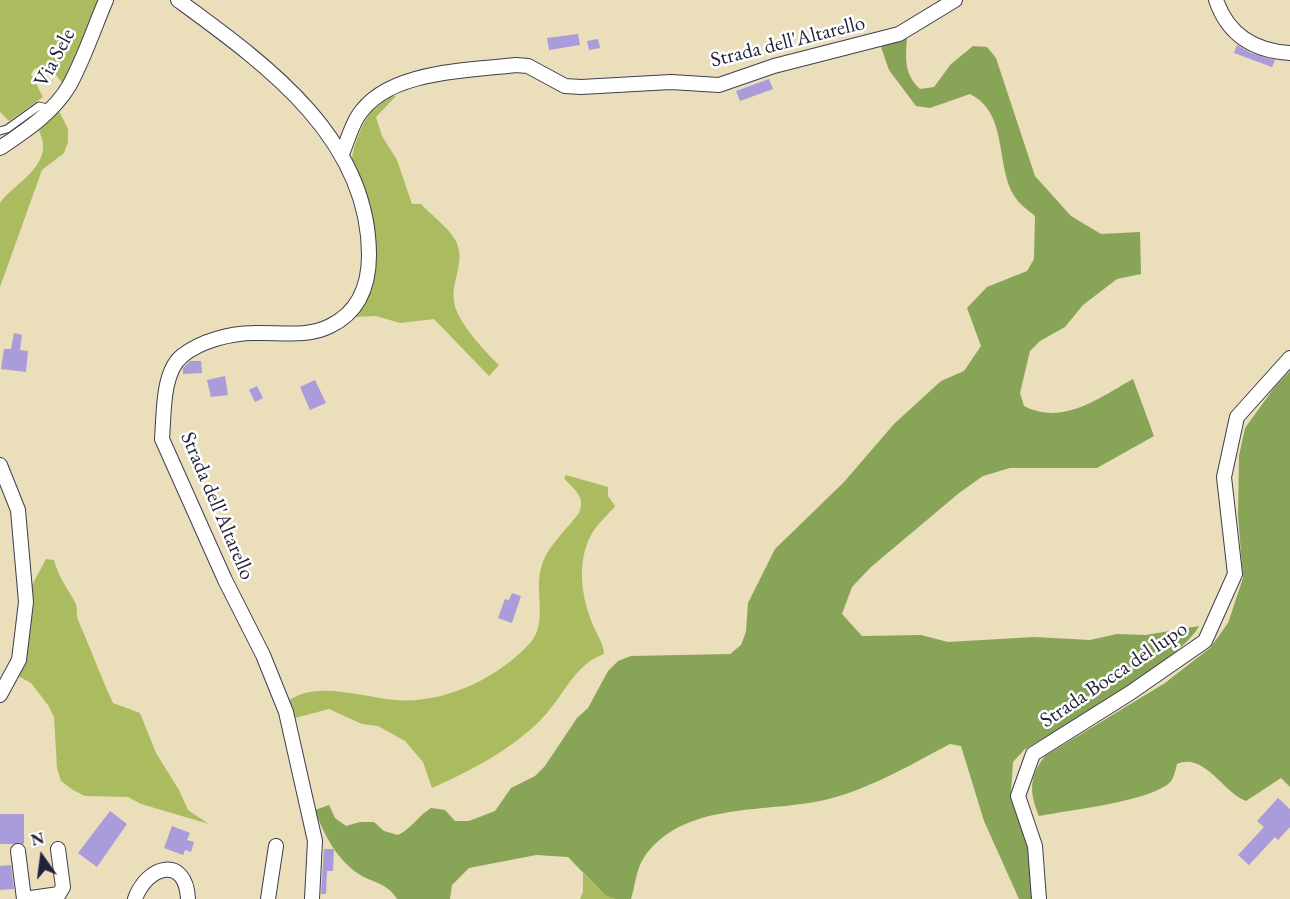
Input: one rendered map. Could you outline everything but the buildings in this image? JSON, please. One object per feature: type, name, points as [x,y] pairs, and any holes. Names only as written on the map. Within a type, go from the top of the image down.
[{"type":"street","name":"Via Sele","points":[[0,148],[27,130],[51,109],[68,86],[106,0]]},
{"type":"street","name":"Strada dell'Altarello","points":[[178,0],[270,73],[309,110],[342,154],[360,192],[367,220],[369,274],[362,296],[350,312],[332,325],[314,332],[253,333],[227,336],[182,356],[175,363],[169,380],[162,439],[225,580],[271,671],[286,712],[315,841],[312,899]]},
{"type":"street","name":"Strada dell'Altarello","points":[[342,154],[357,117],[372,98],[391,87],[414,79],[516,65],[528,66],[552,81],[573,86],[671,82],[719,85],[774,66],[899,34],[955,0]]},
{"type":"street","points":[[1216,0],[1233,31],[1251,45],[1290,53]]},
{"type":"street","name":"Strada Bocca del lupo","points":[[1039,899],[1035,846],[1018,796],[1033,754],[1130,693],[1204,641],[1235,574],[1224,477],[1237,417],[1290,358]]},
{"type":"street","points":[[0,465],[18,510],[26,602],[20,660],[0,695]]},
{"type":"street","points":[[268,899],[276,846]]},
{"type":"street","points":[[18,852],[24,899],[59,894],[63,887],[58,849]]},
{"type":"street","points":[[135,899],[140,885],[151,873],[164,869],[178,873],[187,883],[188,899]]},
{"type":"lane","points":[[0,131],[7,129],[39,106],[51,109]]},
{"type":"green space","points":[[0,0],[101,0],[63,84],[48,65],[34,69],[31,74],[43,97],[9,121],[0,112]]},
{"type":"green space","points":[[907,36],[908,71],[920,89],[934,87],[951,64],[973,46],[987,47],[996,58],[1035,176],[1071,216],[1101,234],[1140,232],[1141,274],[1117,279],[1083,305],[1065,327],[1040,341],[1030,351],[1020,393],[1024,406],[1053,413],[1080,407],[1133,379],[1154,436],[1097,468],[1010,468],[983,476],[959,493],[871,567],[852,587],[842,614],[862,636],[921,635],[948,642],[1034,637],[1090,640],[1117,634],[1146,635],[1199,626],[1188,640],[1146,674],[1024,750],[1013,762],[1011,792],[1030,845],[1033,899],[1019,899],[984,821],[961,746],[950,744],[887,777],[837,797],[797,805],[723,813],[678,828],[659,841],[643,859],[631,899],[615,899],[605,895],[568,857],[536,855],[469,868],[452,885],[450,899],[397,899],[386,887],[362,876],[339,856],[327,838],[315,810],[329,805],[335,818],[346,826],[360,822],[374,822],[384,831],[398,835],[431,808],[445,810],[455,821],[469,821],[495,811],[511,788],[535,776],[545,766],[577,718],[588,708],[608,671],[618,661],[631,656],[730,654],[741,645],[746,632],[748,603],[775,549],[844,482],[894,424],[941,381],[964,371],[981,346],[967,308],[987,287],[1027,271],[1034,259],[1035,216],[1017,200],[1009,185],[1000,141],[991,114],[970,94],[930,108],[916,106],[889,70],[881,47]]},
{"type":"green space","points":[[396,96],[376,117],[382,136],[397,160],[412,204],[421,204],[456,241],[459,249],[459,264],[454,286],[454,301],[459,317],[499,365],[489,376],[434,319],[400,323],[376,316],[355,317],[365,298],[374,260],[366,202],[352,163],[352,156],[361,128],[371,111],[383,98]]},
{"type":"green space","points":[[58,109],[68,129],[68,142],[64,153],[42,170],[0,287],[0,203],[32,172],[38,163],[43,143],[39,131]]},
{"type":"green space","points":[[1290,371],[1290,787],[1281,778],[1246,801],[1229,790],[1205,768],[1187,762],[1177,764],[1171,781],[1156,791],[1124,801],[1039,816],[1033,799],[1032,785],[1036,771],[1045,756],[1165,683],[1210,648],[1228,623],[1243,578],[1238,515],[1239,456],[1245,428],[1274,388]]},
{"type":"green space","points":[[566,475],[608,487],[608,496],[615,506],[591,535],[582,567],[585,599],[604,654],[586,664],[579,671],[547,713],[523,736],[494,756],[432,788],[423,762],[405,741],[378,726],[362,724],[329,709],[295,718],[288,701],[299,695],[340,691],[395,700],[432,698],[451,693],[486,678],[517,656],[536,635],[539,625],[539,585],[545,558],[579,513],[581,507],[580,498],[564,478]]},
{"type":"green space","points":[[46,559],[54,560],[60,577],[75,602],[78,620],[113,703],[140,713],[156,753],[179,790],[188,810],[209,824],[141,804],[128,797],[85,796],[61,781],[57,768],[54,717],[31,683],[18,676],[26,655],[31,587]]},
{"type":"green space","points":[[583,873],[605,895],[615,899],[580,899],[583,892]]}]
